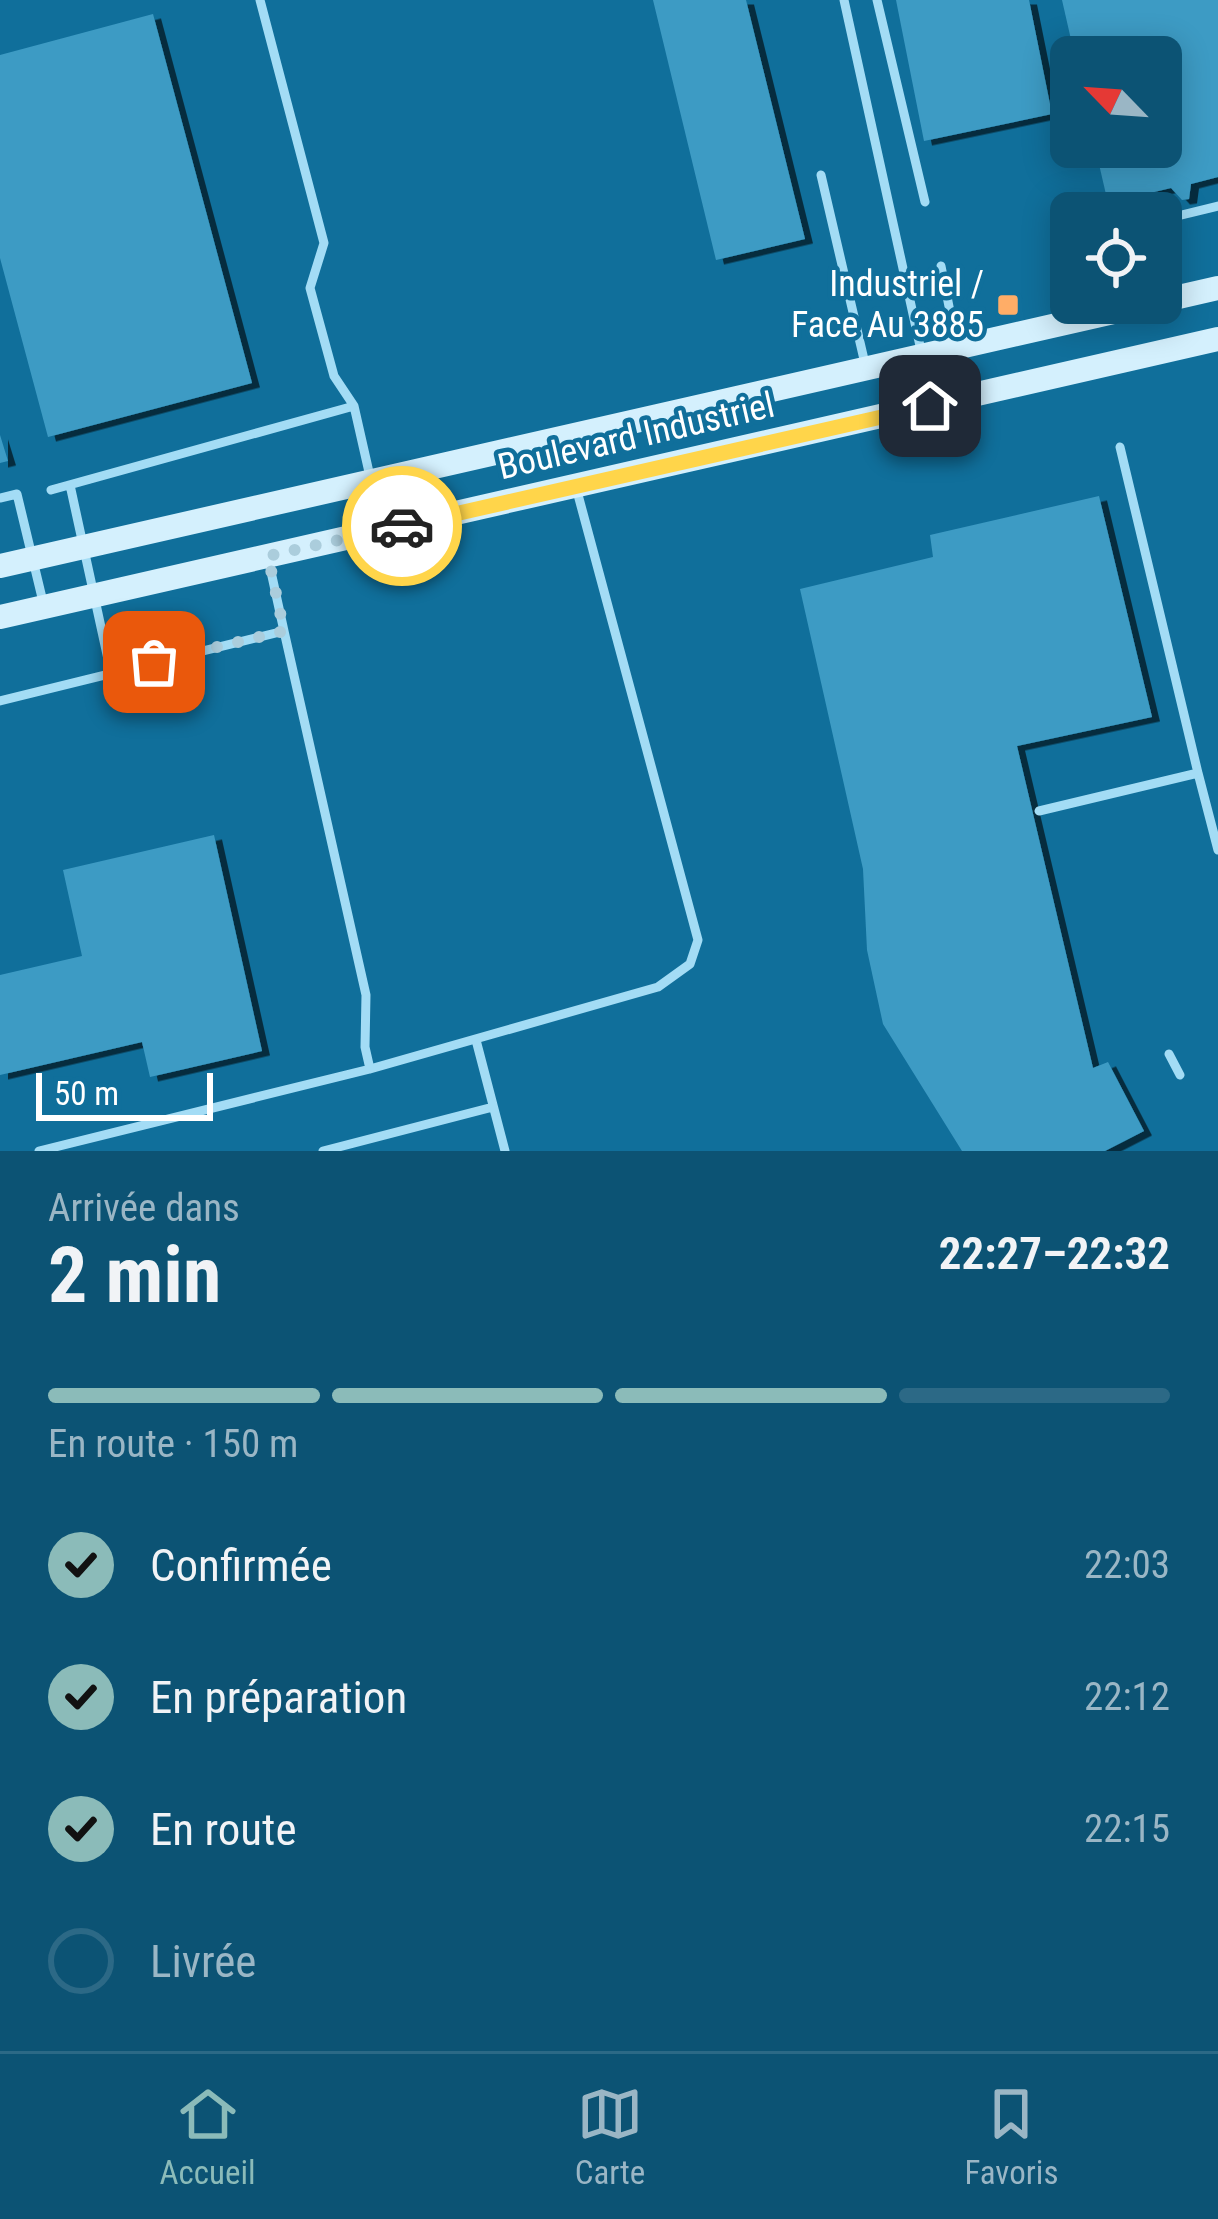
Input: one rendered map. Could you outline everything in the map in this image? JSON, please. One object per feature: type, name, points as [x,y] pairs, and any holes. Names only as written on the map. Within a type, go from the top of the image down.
[{"type":"street","name":"Boulevard Industriel","points":[[1182,296],[1218,288]]},
{"type":"street","name":"Boulevard Industriel","points":[[0,566],[1059,324]]},
{"type":"street","name":"Boulevard Industriel","points":[[0,617],[1218,339]]},
{"type":"lane","points":[[260,0],[324,243],[310,288],[334,376],[354,406],[370,481]]},
{"type":"lane","points":[[844,0],[922,355]]},
{"type":"lane","points":[[877,0],[925,202]]},
{"type":"lane","points":[[820,175],[866,368]]},
{"type":"lane","points":[[1182,215],[1218,206]]},
{"type":"lane","points":[[941,266],[957,347]]},
{"type":"lane","points":[[51,490],[354,406]]},
{"type":"lane","points":[[1120,447],[1218,850]]},
{"type":"lane","points":[[70,484],[111,673]]},
{"type":"lane","points":[[39,1151],[370,1069],[642,994],[682,972],[697,950],[696,932],[576,485]]},
{"type":"lane","points":[[0,498],[17,494],[45,607]]},
{"type":"lane","points":[[268,556],[366,995],[365,1047],[370,1069]]},
{"type":"lane","points":[[0,700],[284,631]]},
{"type":"lane","points":[[1039,811],[1198,773]]},
{"type":"lane","points":[[476,1040],[505,1151]]},
{"type":"lane","points":[[1169,1054],[1180,1075]]},
{"type":"lane","points":[[323,1151],[494,1107]]},
{"type":"building","points":[[653,0],[746,0],[805,239],[716,260]]},
{"type":"building","points":[[896,0],[1029,0],[1050,114],[924,141]]},
{"type":"building","points":[[1062,0],[1218,0],[1218,177],[1191,184],[1189,199],[1182,200],[1182,192],[1171,188],[1105,192],[1100,168],[1182,168],[1182,36],[1070,36]]},
{"type":"building","points":[[153,14],[252,383],[48,437],[0,258],[0,55]]},
{"type":"building","points":[[0,435],[8,461],[0,463]]},
{"type":"building","points":[[1099,496],[1152,717],[1017,746],[1093,1068],[1108,1062],[1144,1131],[1105,1151],[962,1151],[883,1024],[867,950],[863,869],[800,589],[933,557],[930,535]]},
{"type":"building","points":[[214,835],[262,1051],[150,1077],[142,1042],[0,1075],[0,975],[82,956],[63,870]]},
{"type":"way so far","points":[[154,662],[284,631],[268,556],[402,526]]},
{"type":"place","name":"Industriel / Face Au 3885","points":[[1008,305]]},
{"type":"route","points":[[402,526],[930,406]]}]
